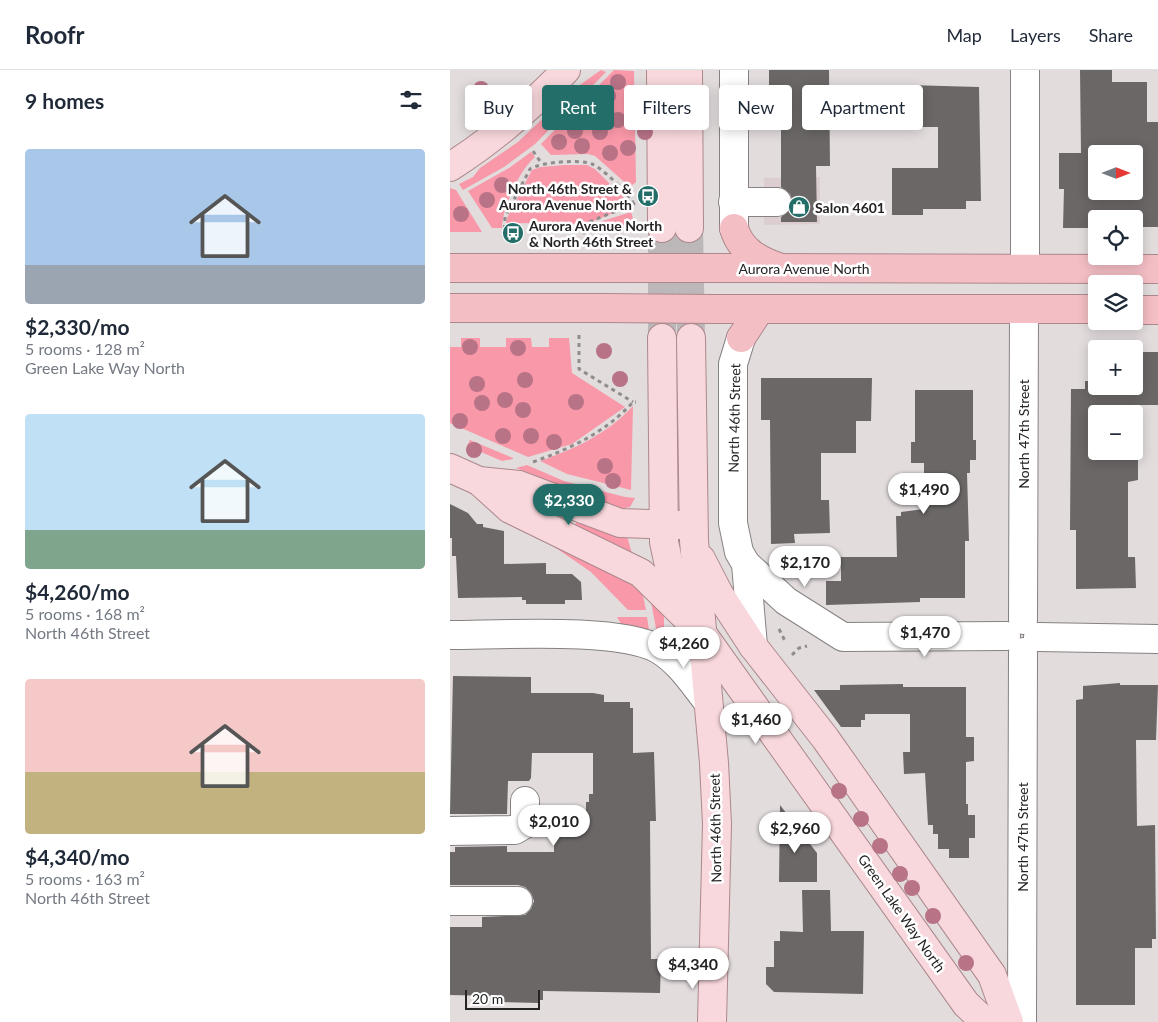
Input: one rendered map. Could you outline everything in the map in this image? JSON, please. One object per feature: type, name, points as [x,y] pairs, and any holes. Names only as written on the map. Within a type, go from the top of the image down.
[{"type":"highway","points":[[734,215],[740,242],[747,251],[767,263],[782,268]]},
{"type":"highway","name":"Aurora Avenue North","points":[[450,268],[1158,269]]},
{"type":"highway","points":[[450,308],[1088,309]]},
{"type":"highway","points":[[741,338],[760,309]]},
{"type":"highway","points":[[1143,310],[1158,310]]},
{"type":"main road","points":[[450,167],[478,149],[522,114],[566,70]]},
{"type":"main road","points":[[661,70],[662,228]]},
{"type":"main road","points":[[688,70],[690,228]]},
{"type":"main road","name":"North 46th Street","points":[[662,338],[662,526],[670,570],[702,634]]},
{"type":"main road","name":"North 46th Street","points":[[691,338],[693,533],[717,824],[712,1022]]},
{"type":"main road","name":"Green Lake Way North","points":[[450,469],[480,481],[519,485],[620,523],[662,526],[693,533]]},
{"type":"main road","name":"Green Lake Way North","points":[[480,481],[510,509],[640,573],[702,634],[966,1004],[985,1022]]},
{"type":"main road","points":[[693,533],[710,579],[754,646],[826,738],[992,975],[1009,1022]]},
{"type":"street","points":[[734,70],[734,215],[777,202]]},
{"type":"street","points":[[1025,70],[1025,268]]},
{"type":"street","name":"North 47th Street","points":[[1022,1022],[1024,309]]},
{"type":"street","name":"North 46th Street","points":[[741,338],[733,364],[733,523],[739,552],[746,564],[754,646]]},
{"type":"street","points":[[746,564],[786,601],[844,637],[1023,636],[1158,639]]},
{"type":"street","points":[[450,635],[588,635],[646,643],[664,653],[682,668],[708,702]]},
{"type":"street","points":[[450,831],[515,830],[525,824],[525,801]]},
{"type":"street","points":[[450,901],[518,901]]},
{"type":"path","points":[[533,151],[542,164]]},
{"type":"path","points":[[504,237],[505,217],[528,170],[542,164],[592,163],[634,204],[584,224],[584,237]]},
{"type":"path","points":[[579,340],[580,369],[633,402],[638,402]]},
{"type":"path","points":[[525,464],[590,438],[619,416],[633,402]]},
{"type":"path","points":[[783,684],[786,666],[799,648],[833,646],[844,637]]},
{"type":"shaded area","points":[[601,70],[606,72],[593,85],[580,85]]},
{"type":"shaded area","points":[[614,70],[634,71],[634,85],[624,85],[624,130],[635,130],[636,182],[630,187],[595,156],[588,154],[551,155],[541,144],[555,130],[614,130],[614,85],[599,85]]},
{"type":"shaded area","points":[[542,119],[542,130],[549,130],[535,144],[504,167],[463,190],[459,184],[473,177],[480,168],[518,142]]},
{"type":"shaded area","points":[[531,152],[535,157],[518,179],[508,200],[502,228],[492,228],[468,191],[509,168]]},
{"type":"shaded area","points":[[587,165],[595,169],[628,202],[628,207],[586,224],[506,223],[532,170],[541,167]]},
{"type":"shaded area","points":[[820,177],[820,224],[764,225],[764,178]]},
{"type":"shaded area","points":[[450,188],[456,190],[482,232],[450,232]]},
{"type":"shaded area","points":[[631,212],[636,228],[587,228],[587,226]]},
{"type":"shaded area","points":[[461,338],[480,338],[480,347],[506,347],[506,338],[531,338],[532,347],[549,347],[549,338],[569,338],[572,373],[625,407],[572,444],[528,457],[450,423],[450,347],[461,347]]},
{"type":"shaded area","points":[[633,406],[631,490],[567,474],[540,461],[590,440],[612,425]]},
{"type":"shaded area","points":[[470,440],[513,459],[502,461],[467,446]]},
{"type":"shaded area","points":[[527,465],[564,481],[635,498],[630,507],[620,509],[516,468]]},
{"type":"shaded area","points":[[576,522],[627,536],[633,557],[575,526]]},
{"type":"shaded area","points":[[537,535],[640,581],[646,610],[628,610],[591,572]]},
{"type":"shaded area","points":[[648,586],[664,612],[664,644],[659,644]]},
{"type":"shaded area","points":[[617,617],[647,617],[650,636],[625,631]]},
{"type":"building","points":[[769,70],[829,70],[829,85],[802,85],[802,130],[830,130],[830,166],[816,166],[817,222],[781,222],[781,217],[790,210],[793,202],[790,194],[781,187],[781,130],[792,130],[792,85],[769,85]]},
{"type":"building","points":[[1080,70],[1112,70],[1112,82],[1147,82],[1147,122],[1158,122],[1158,227],[1143,227],[1143,210],[1088,210],[1088,228],[1063,228],[1064,189],[1059,189],[1059,153],[1081,153]]},
{"type":"building","points":[[923,85],[979,87],[981,201],[966,201],[966,209],[923,209],[923,215],[892,215],[892,168],[938,168],[938,127],[923,127]]},
{"type":"building","points":[[1143,352],[1158,352],[1158,405],[1088,405],[1088,460],[1138,460],[1138,480],[1128,482],[1128,557],[1135,557],[1136,588],[1076,589],[1076,530],[1070,530],[1071,389],[1085,389],[1085,381],[1088,381],[1088,395],[1143,395]]},
{"type":"building","points":[[761,378],[872,378],[871,421],[856,421],[856,453],[821,453],[821,500],[829,500],[830,533],[794,534],[795,543],[771,544],[770,420],[761,420]]},
{"type":"building","points":[[915,390],[973,390],[973,440],[976,440],[976,460],[970,460],[970,473],[967,473],[969,541],[965,541],[965,598],[920,598],[920,602],[826,605],[826,581],[841,581],[841,557],[897,557],[896,516],[901,516],[901,512],[924,509],[924,463],[911,463],[911,442],[915,442]]},
{"type":"building","points":[[450,504],[468,513],[477,524],[483,524],[483,527],[504,531],[504,564],[546,563],[546,574],[572,574],[581,582],[582,600],[565,600],[565,604],[526,604],[526,600],[522,600],[522,597],[458,598],[456,556],[452,556],[452,538],[450,538]]},
{"type":"building","points":[[453,676],[531,677],[531,693],[593,693],[604,695],[604,702],[630,702],[630,708],[633,708],[633,753],[654,752],[656,821],[650,821],[651,959],[661,959],[660,993],[543,991],[543,1000],[539,1000],[539,1003],[500,1002],[495,1001],[495,996],[450,995],[450,927],[482,927],[482,917],[525,915],[531,909],[534,901],[531,893],[525,887],[518,885],[450,885],[450,852],[455,852],[455,847],[507,846],[507,852],[554,852],[554,827],[586,827],[586,802],[589,802],[589,794],[593,794],[593,753],[532,753],[531,778],[529,781],[508,781],[507,814],[450,814]]},
{"type":"building","points":[[1120,683],[1120,685],[1158,685],[1156,740],[1136,740],[1137,826],[1155,825],[1156,939],[1152,939],[1152,948],[1135,948],[1135,1005],[1076,1005],[1076,700],[1083,699],[1083,686]]},
{"type":"building","points":[[903,684],[903,687],[966,687],[966,737],[974,737],[974,761],[966,762],[966,804],[968,804],[968,815],[975,815],[975,838],[969,838],[969,858],[949,858],[949,849],[938,849],[938,834],[933,834],[933,825],[928,825],[925,773],[904,774],[903,752],[910,752],[910,714],[865,714],[865,720],[861,720],[861,727],[841,727],[814,690],[840,690],[840,685]]},
{"type":"building","points":[[780,805],[817,853],[817,882],[779,882]]},
{"type":"building","points":[[802,890],[830,890],[831,931],[864,931],[863,994],[774,992],[766,984],[766,967],[774,967],[774,941],[780,941],[780,931],[803,932]]},
{"type":"tunnel","points":[[662,228],[662,338]]},
{"type":"tunnel","points":[[689,228],[691,334]]},
{"type":"place","name":"North 46th Street & Aurora Avenue North","points":[[648,196]]},
{"type":"place","name":"Salon 4601","points":[[799,207]]},
{"type":"place","name":"Aurora Avenue North & North 46th Street","points":[[513,233]]}]
